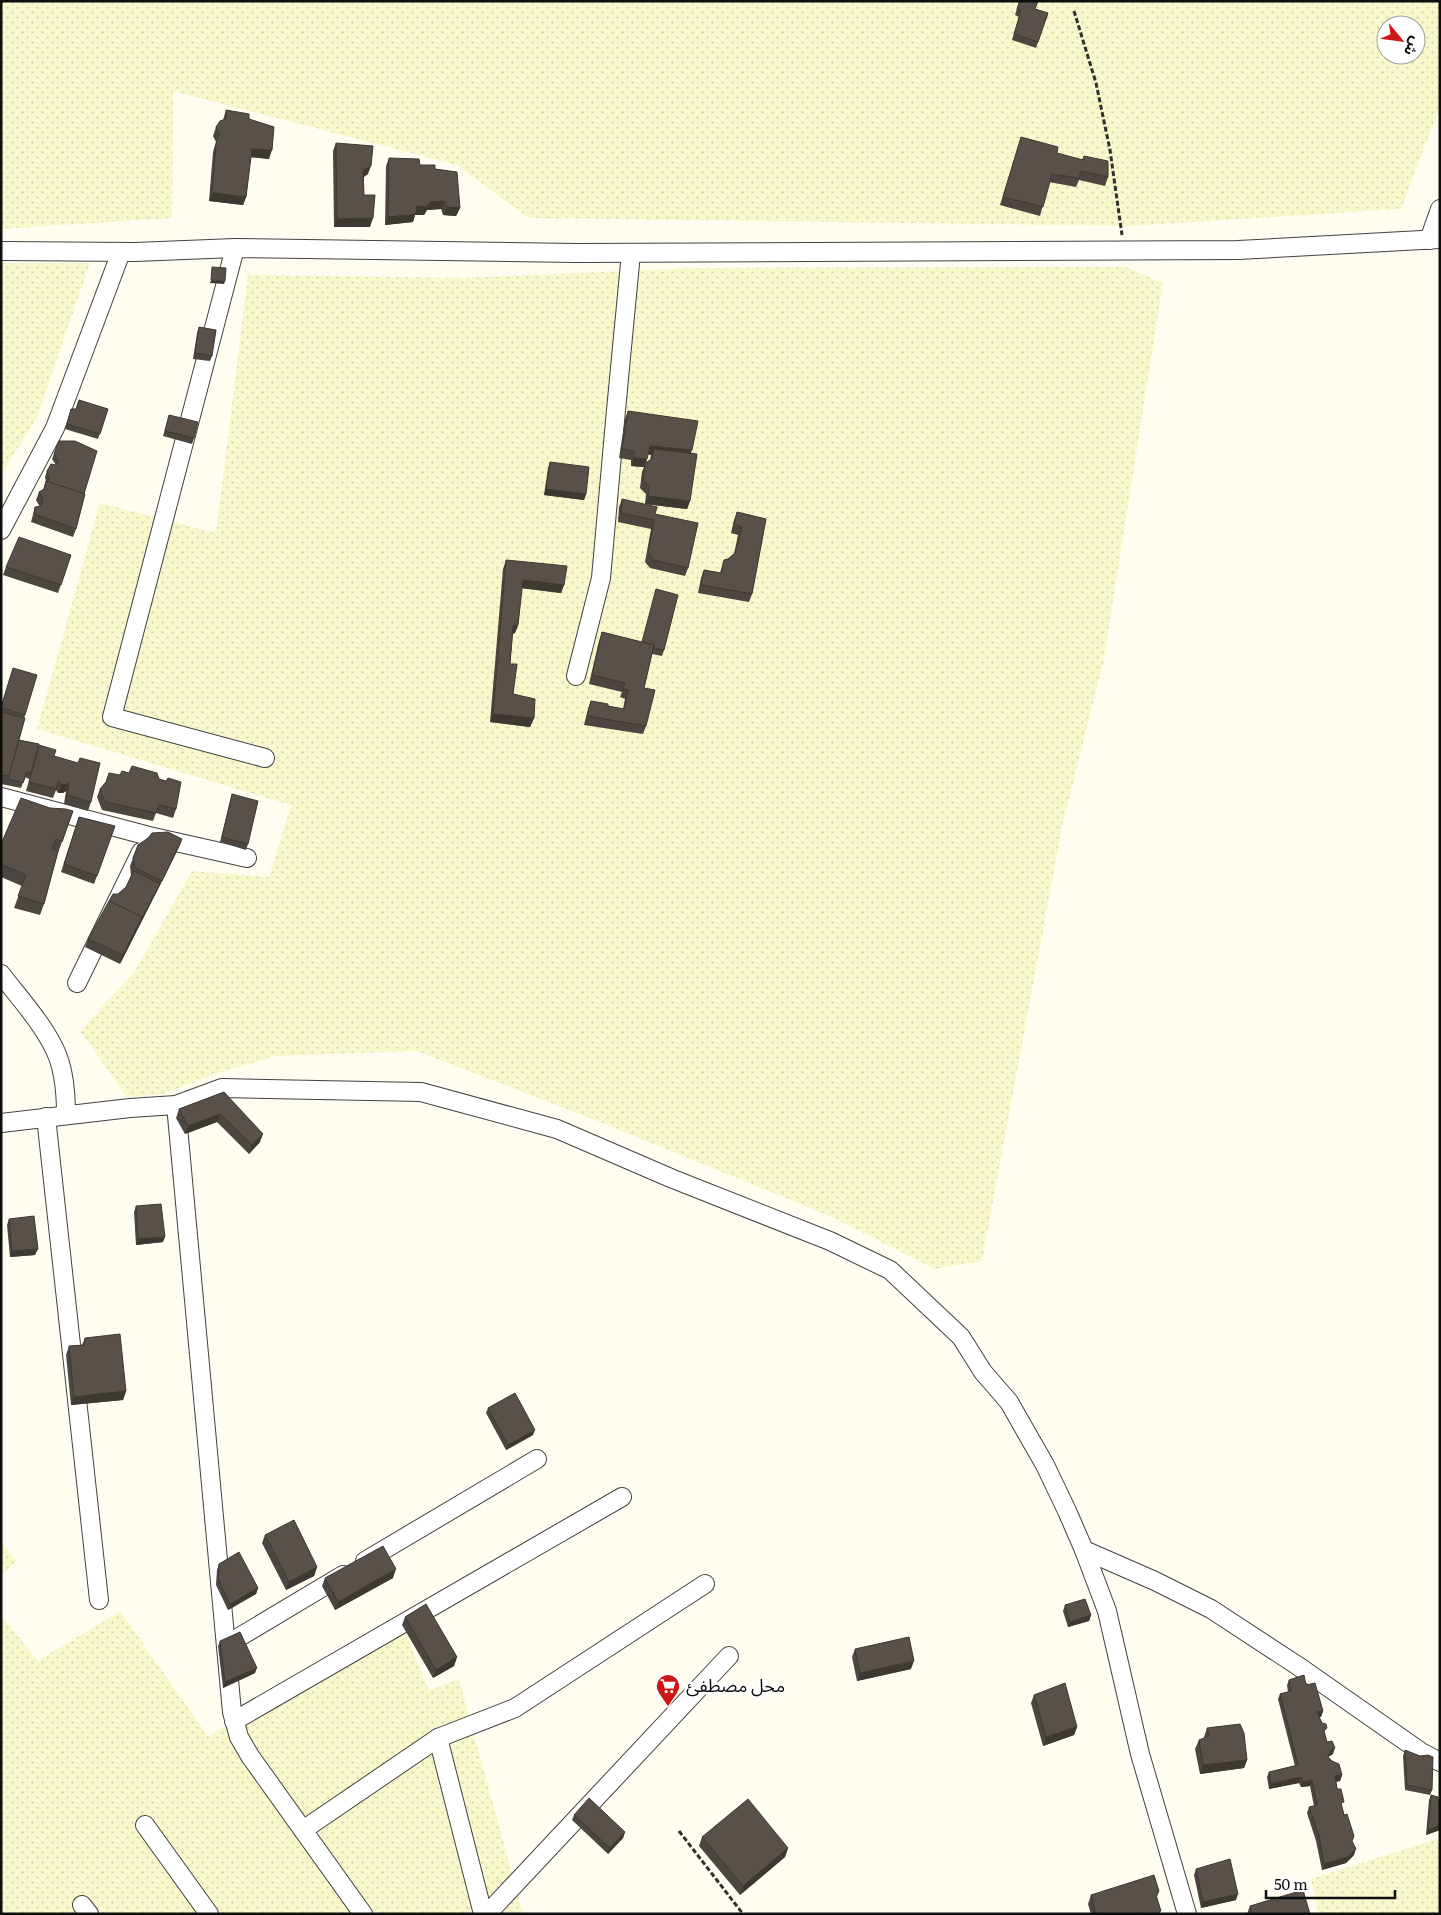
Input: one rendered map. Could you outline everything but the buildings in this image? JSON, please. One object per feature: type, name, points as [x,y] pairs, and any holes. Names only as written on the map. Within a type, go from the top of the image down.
[{"type":"street","points":[[1,251],[121,252],[235,248],[631,253],[1238,250],[1434,239],[1440,209]]},
{"type":"street","points":[[235,248],[112,717],[265,758]]},
{"type":"street","points":[[1,530],[55,428],[121,252]]},
{"type":"street","points":[[576,676],[602,578],[631,253]]},
{"type":"street","points":[[1,797],[149,836],[247,858]]},
{"type":"street","points":[[77,983],[149,836]]},
{"type":"street","points":[[1,974],[47,1036],[58,1057],[66,1086],[66,1115]]},
{"type":"street","points":[[1,1123],[130,1108],[176,1105],[222,1088],[421,1092],[557,1129],[673,1179],[830,1241],[890,1270],[961,1337],[983,1372],[1008,1402],[1045,1465],[1084,1550],[1107,1611],[1140,1754],[1187,1914]]},
{"type":"street","points":[[176,1105],[234,1721],[239,1737],[250,1756],[363,1914]]},
{"type":"street","points":[[46,1117],[99,1600]]},
{"type":"street","points":[[226,1645],[537,1459]]},
{"type":"street","points":[[234,1721],[622,1496]]},
{"type":"street","points":[[1084,1550],[1155,1581],[1211,1609],[1298,1666],[1421,1752],[1440,1762]]},
{"type":"street","points":[[303,1830],[438,1738],[515,1708],[705,1584]]},
{"type":"street","points":[[487,1914],[729,1656]]},
{"type":"street","points":[[438,1738],[482,1914]]},
{"type":"street","points":[[145,1825],[209,1914]]},
{"type":"path","points":[[1074,11],[1096,83],[1110,150],[1124,251]]},
{"type":"path","points":[[679,1831],[743,1914]]},
{"type":"shaded area","points":[[1,1],[1440,1],[1440,106],[1401,209],[1131,226],[529,218],[457,165],[173,91],[172,218],[1,229]]},
{"type":"shaded area","points":[[1,263],[90,263],[37,417],[1,475]]},
{"type":"shaded area","points":[[1126,267],[1163,283],[1103,664],[1063,822],[982,1261],[935,1269],[832,1217],[600,1122],[417,1051],[275,1056],[215,1074],[163,1094],[127,1097],[80,1031],[135,971],[192,871],[269,877],[291,805],[37,729],[100,503],[216,533],[248,275],[463,278],[692,268]]},
{"type":"shaded area","points":[[1,1542],[17,1561],[1,1575]]},
{"type":"shaded area","points":[[120,1611],[208,1736],[402,1625],[429,1691],[459,1679],[523,1914],[1,1914],[1,1616],[38,1661]]},
{"type":"shaded area","points":[[1440,1838],[1440,1914],[1319,1914],[1311,1879]]},
{"type":"place","name":"محل مصطفئ","points":[[668,1707]]}]
